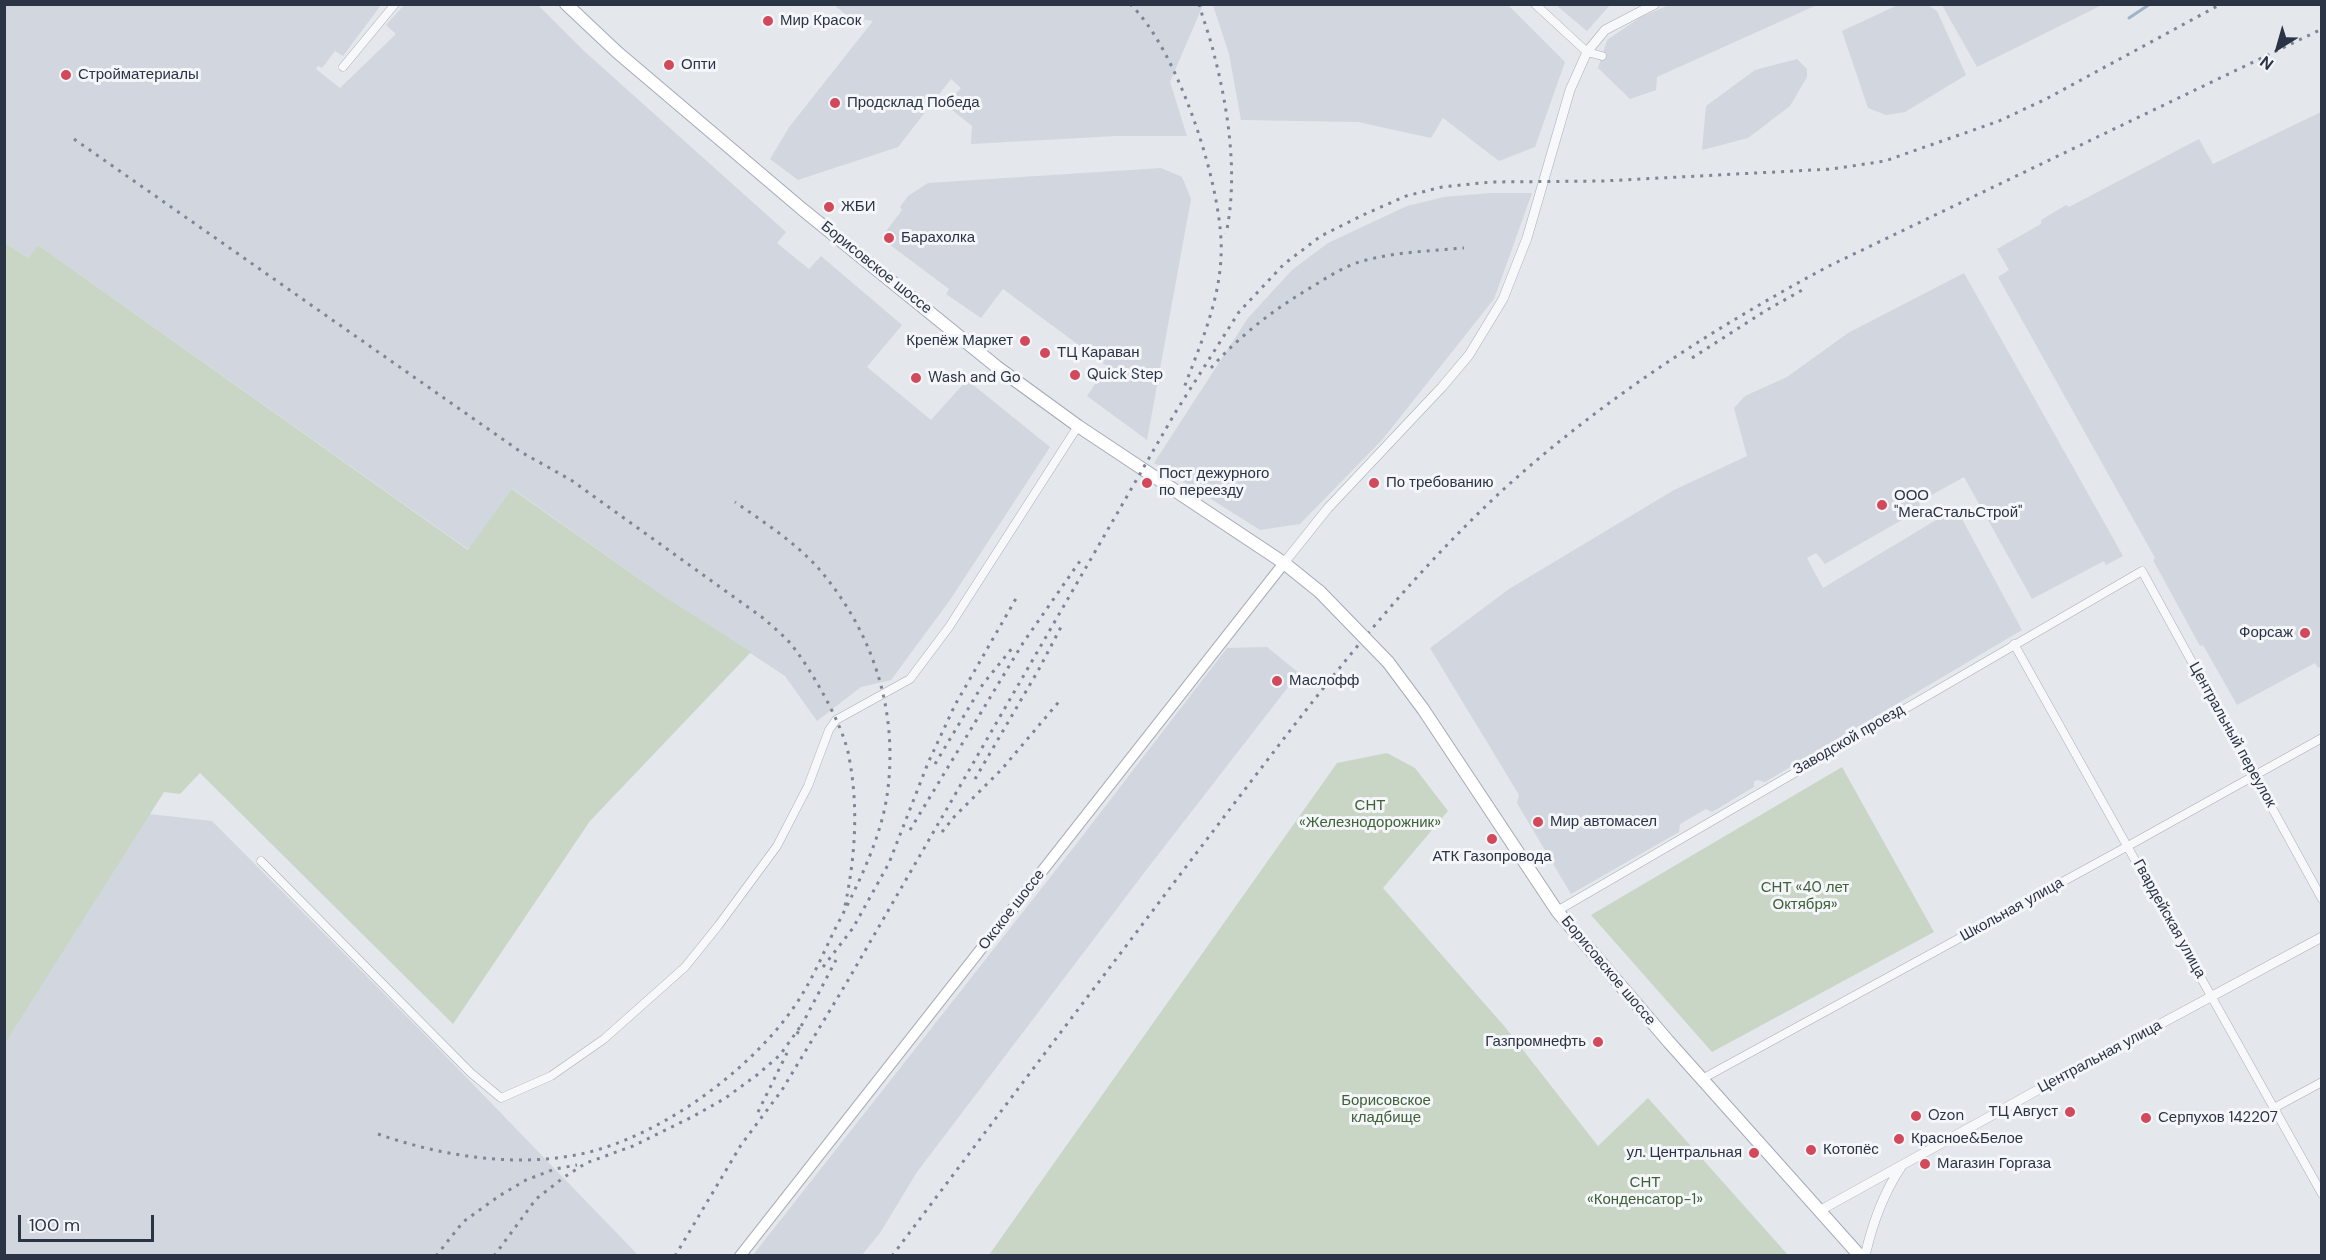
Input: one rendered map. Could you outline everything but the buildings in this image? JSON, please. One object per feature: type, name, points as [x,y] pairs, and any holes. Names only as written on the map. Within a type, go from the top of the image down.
[{"type":"main road","name":"Борисовское шоссе","points":[[566,4],[617,52],[802,209],[992,362],[1078,426],[1284,563],[1320,592],[1388,662],[1424,709],[1557,911],[1702,1079],[1860,1256]]},
{"type":"main road","name":"Окское шоссе","points":[[740,1256],[1284,563]]},
{"type":"street","points":[[343,67],[394,4]]},
{"type":"street","points":[[1534,4],[1587,52],[1602,56]]},
{"type":"street","points":[[1284,563],[1349,484],[1442,387],[1469,355],[1503,299],[1527,238],[1570,90],[1587,52],[1605,30],[1655,4]]},
{"type":"street","points":[[261,861],[471,1072],[501,1098],[551,1076],[604,1039],[685,967],[718,927],[777,846],[808,786],[829,730],[836,720],[910,679],[949,627],[1078,426]]},
{"type":"street","name":"Заводской проезд","points":[[1557,911],[2142,571]]},
{"type":"street","name":"Центральный переулок","points":[[2142,571],[2322,899]]},
{"type":"street","name":"Гвардейская улица","points":[[2014,644],[2322,1194]]},
{"type":"street","name":"Школьная улица","points":[[1702,1079],[2322,738]]},
{"type":"street","name":"Центральная улица","points":[[1819,1211],[2322,937]]},
{"type":"street","points":[[2274,1108],[2322,1082]]},
{"type":"street","points":[[1865,1256],[1871,1231],[1891,1183],[1902,1165]]},
{"type":"shaded area","points":[[1819,4],[1657,77],[1656,90],[1630,99],[1598,68],[1607,40],[1641,17],[1669,5]]},
{"type":"shaded area","points":[[1900,4],[1928,5],[1937,11],[1966,75],[1905,112],[1886,115],[1868,108],[1842,31]]},
{"type":"shaded area","points":[[4,5],[381,5],[343,56],[335,51],[322,68],[318,66],[316,69],[340,88],[396,34],[386,25],[404,5],[538,5],[584,51],[786,232],[777,243],[809,269],[821,256],[902,325],[867,367],[931,420],[967,380],[1050,447],[950,600],[891,680],[861,687],[817,721],[785,676],[665,597],[513,489],[469,550],[38,245],[28,258],[5,243]]},
{"type":"shaded area","points":[[834,5],[1203,5],[1170,82],[1187,136],[1116,136],[971,144],[972,126],[946,105],[961,88],[951,79],[898,147],[798,180],[770,159],[790,126],[873,21],[849,17]]},
{"type":"shaded area","points":[[1213,5],[1508,5],[1565,62],[1535,147],[1499,161],[1443,118],[1431,138],[1358,122],[1241,120],[1229,54]]},
{"type":"shaded area","points":[[1556,5],[1610,5],[1587,31]]},
{"type":"shaded area","points":[[1942,5],[2102,5],[1977,67]]},
{"type":"shaded area","points":[[1797,59],[1807,69],[1807,77],[1790,106],[1748,138],[1702,150],[1706,106],[1755,70]]},
{"type":"shaded area","points":[[2321,112],[2321,666],[2318,668],[2315,663],[2237,705],[2203,645],[2200,646],[2153,560],[2155,558],[1998,277],[2009,270],[1997,249],[2041,224],[2041,220],[2066,205],[2069,207],[2199,139],[2213,164]]},
{"type":"shaded area","points":[[1161,168],[1182,177],[1191,199],[1147,440],[1087,396],[1107,366],[1003,289],[981,318],[946,294],[949,289],[881,238],[902,210],[900,207],[908,196],[928,183]]},
{"type":"shaded area","points":[[1490,193],[1532,193],[1494,299],[1382,440],[1300,524],[1260,530],[1154,463],[1248,318],[1292,270],[1328,243],[1407,206],[1444,197]]},
{"type":"shaded area","points":[[1964,273],[2123,556],[2106,565],[2104,561],[2032,599],[1964,477],[1919,502],[1921,509],[1825,564],[1816,553],[1807,558],[1823,588],[1956,508],[2022,630],[1765,782],[1757,780],[1754,782],[1754,787],[1712,812],[1706,809],[1680,824],[1679,832],[1571,894],[1517,803],[1519,795],[1430,648],[1509,589],[1674,490],[1747,456],[1734,408],[1745,396],[1787,377],[1848,333]]},
{"type":"shaded area","points":[[1267,647],[1299,673],[917,1172],[880,1233],[862,1255],[753,1255],[1074,847],[1227,648]]},
{"type":"shaded area","points":[[149,814],[212,821],[436,1046],[638,1255],[5,1255],[4,1043]]},
{"type":"green space","points":[[5,243],[28,258],[38,245],[468,550],[512,489],[665,597],[751,652],[590,821],[453,1024],[200,773],[180,794],[164,792],[5,1043]]},
{"type":"green space","points":[[1387,753],[1415,768],[1448,811],[1383,888],[1505,1027],[1598,1146],[1648,1098],[1788,1255],[989,1255],[1337,763]]},
{"type":"green space","name":"СНТ «40 лет Октября»","points":[[1842,767],[1934,932],[1712,1052],[1591,915]]},
{"type":"waterway","points":[[2129,18],[2150,4]]},
{"type":"railway","points":[[1130,4],[1148,25],[1165,53],[1181,87],[1207,160],[1220,229],[1221,257],[1217,291],[1208,324],[1184,388]]},
{"type":"railway","points":[[1199,4],[1220,79],[1228,123],[1231,191],[1226,234]]},
{"type":"railway","points":[[675,1256],[741,1145],[782,1090],[847,982],[1175,413],[1239,312],[1284,264],[1321,236],[1363,215],[1406,196],[1442,187],[1491,182],[1603,181],[1832,169],[1885,161],[1999,121],[2046,99],[2221,4]]},
{"type":"railway","points":[[892,1256],[1201,847],[1345,661],[1422,572],[1463,529],[1542,456],[1580,425],[1660,367],[1743,314],[1829,266],[2322,29]]},
{"type":"railway","points":[[74,139],[521,452],[571,480],[763,618],[787,640],[825,697],[840,729],[849,757],[855,815],[851,872],[844,911]]},
{"type":"railway","points":[[1211,368],[1234,344],[1273,312],[1348,266],[1385,256],[1464,248]]},
{"type":"railway","points":[[1692,358],[1804,289]]},
{"type":"railway","points":[[378,1134],[453,1154],[504,1160],[556,1158],[612,1145],[644,1132],[676,1114],[707,1094],[736,1071],[785,1020],[803,993],[859,880],[881,825],[888,788],[889,732],[879,678],[870,652],[844,603],[818,568],[797,547],[735,502]]},
{"type":"railway","points":[[910,830],[1023,643],[1080,561]]},
{"type":"railway","points":[[823,967],[853,928],[889,863],[928,763],[955,705],[1018,595]]},
{"type":"railway","points":[[975,779],[1062,625]]},
{"type":"railway","points":[[935,764],[983,684],[1013,647]]},
{"type":"railway","points":[[942,832],[1002,769],[1062,698]]},
{"type":"railway","points":[[797,1034],[836,960]]},
{"type":"railway","points":[[494,1256],[536,1199],[563,1178],[586,1163],[633,1146],[724,1099],[780,1055],[800,1027]]},
{"type":"railway","points":[[758,1112],[787,1053]]},
{"type":"railway","points":[[436,1256],[463,1222],[499,1196],[526,1180],[555,1169],[577,1165]]},
{"type":"place","name":"Мир Красок","points":[[768,21]]},
{"type":"place","name":"Опти","points":[[669,65]]},
{"type":"place","name":"Стройматериалы","points":[[66,75]]},
{"type":"place","name":"Продсклад Победа","points":[[835,103]]},
{"type":"place","name":"ЖБИ","points":[[829,207]]},
{"type":"place","name":"Барахолка","points":[[889,238]]},
{"type":"place","name":"Крепёж Маркет","points":[[1025,341]]},
{"type":"place","name":"ТЦ Караван","points":[[1045,353]]},
{"type":"place","name":"Quick Step","points":[[1075,375]]},
{"type":"place","name":"Wash and Go","points":[[916,378]]},
{"type":"place","name":"Пост дежурного по переезду","points":[[1147,483]]},
{"type":"place","name":"По требованию","points":[[1374,483]]},
{"type":"place","name":"ООО \"МегаСтальСтрой\"","points":[[1882,505]]},
{"type":"place","name":"Форсаж","points":[[2305,633]]},
{"type":"place","name":"Маслофф","points":[[1277,681]]},
{"type":"place","name":"Мир автомасел","points":[[1538,822]]},
{"type":"place","name":"АТК Газопровода","points":[[1492,839]]},
{"type":"place","name":"Газпромнефть","points":[[1598,1042]]},
{"type":"place","name":"ТЦ Август","points":[[2070,1112]]},
{"type":"place","name":"Ozon","points":[[1916,1116]]},
{"type":"place","name":"Серпухов 142207","points":[[2146,1118]]},
{"type":"place","name":"Красное&Белое","points":[[1899,1139]]},
{"type":"place","name":"Котопёс","points":[[1811,1150]]},
{"type":"place","name":"ул. Центральная","points":[[1754,1153]]},
{"type":"place","name":"Магазин Горгаза","points":[[1925,1164]]},
{"type":"park label","name":"СНТ «Железнодорожник»","points":[[1370,814]]},
{"type":"park label","name":"Борисовское кладбище","points":[[1386,1110]]},
{"type":"park label","name":"СНТ «Конденсатор-1»","points":[[1645,1192]]}]
